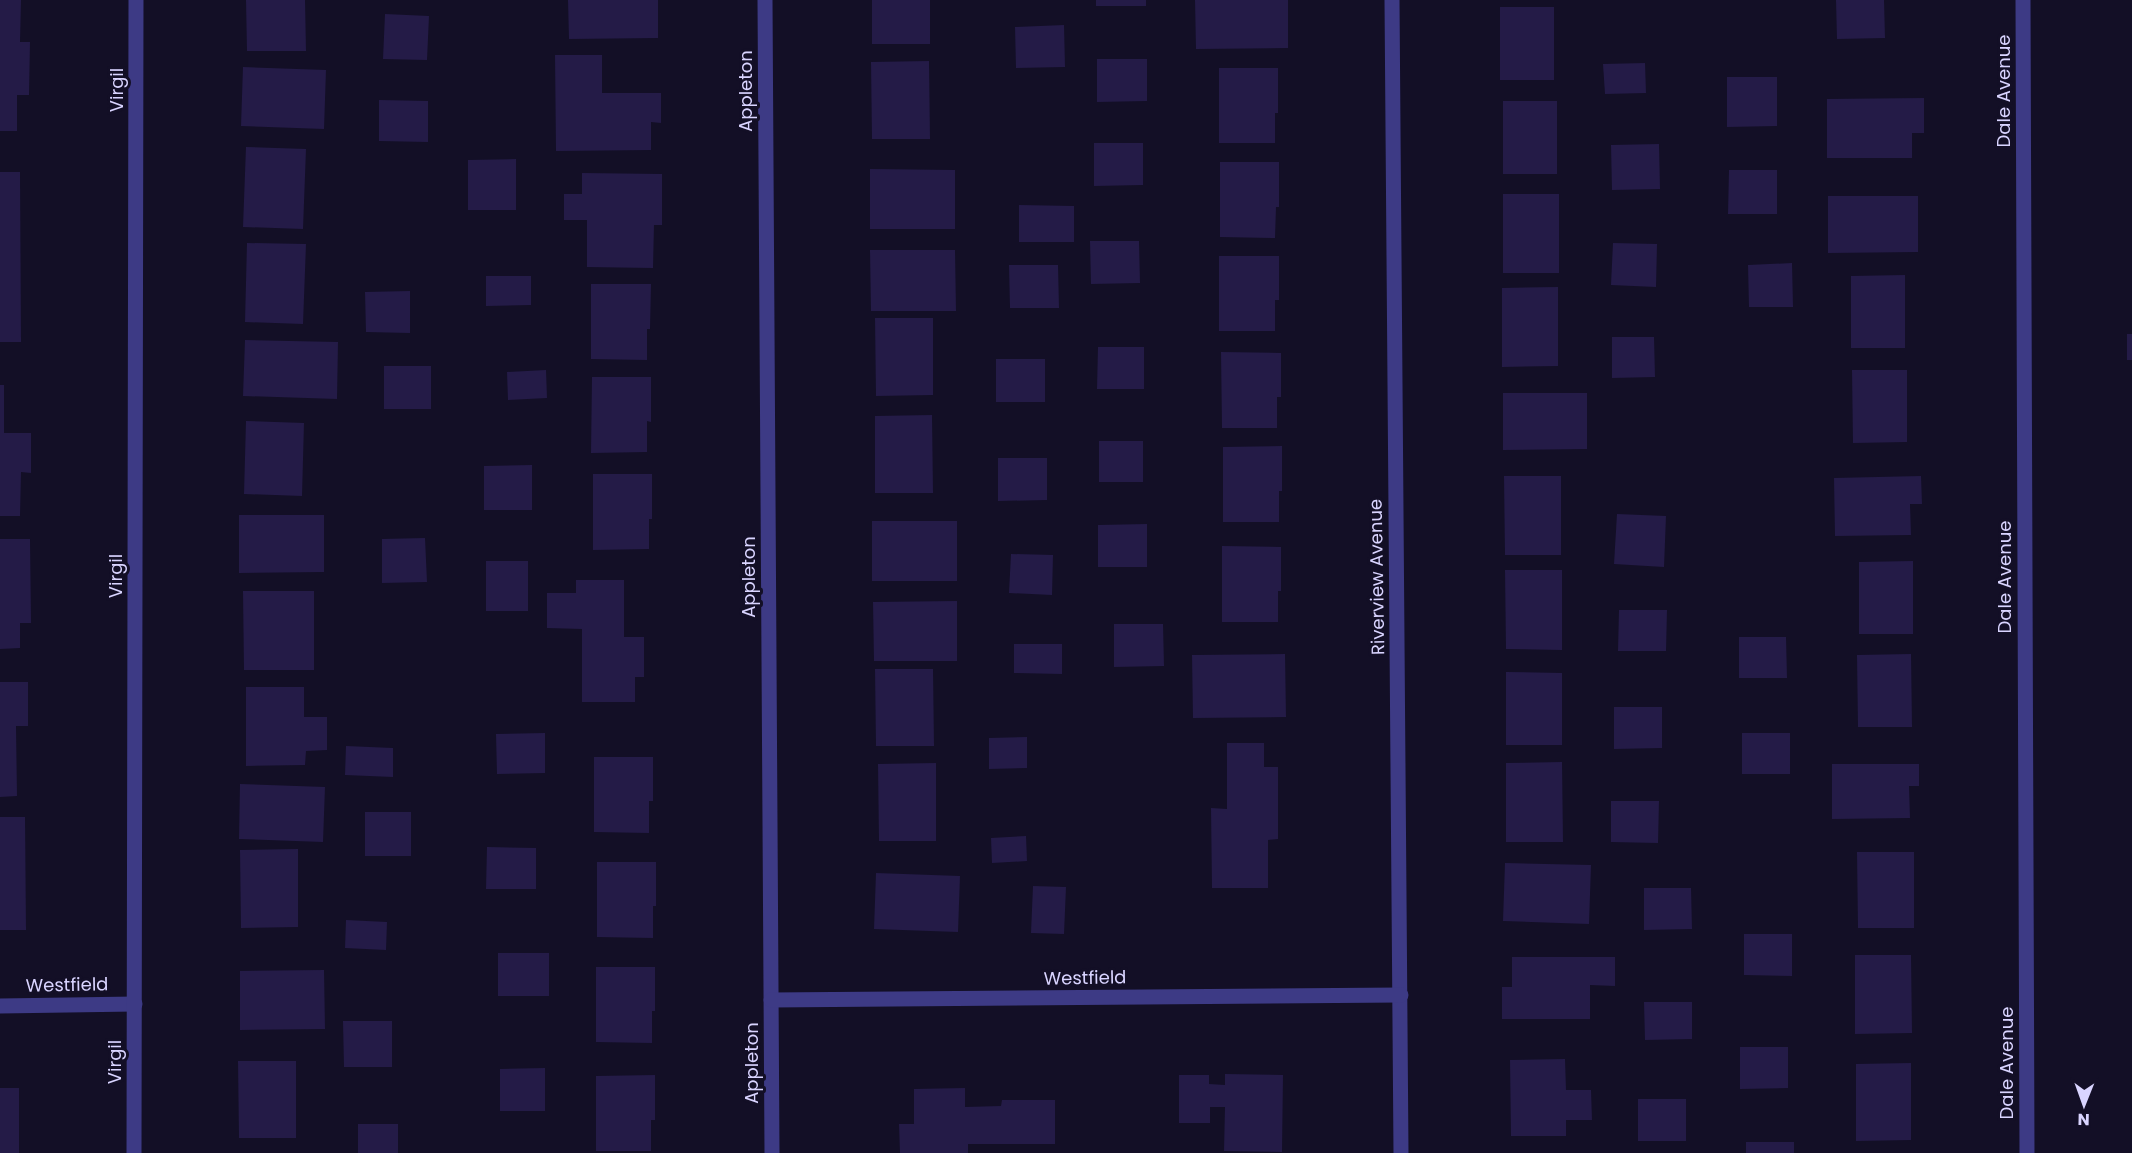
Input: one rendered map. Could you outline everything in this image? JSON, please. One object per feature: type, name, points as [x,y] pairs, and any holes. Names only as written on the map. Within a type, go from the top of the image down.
[{"type":"street","name":"Virgil","points":[[134,1153],[136,0]]},
{"type":"street","name":"Appleton","points":[[765,0],[772,1153]]},
{"type":"street","name":"Riverview Avenue","points":[[1392,0],[1401,1153]]},
{"type":"street","name":"Dale Avenue","points":[[2023,0],[2027,1153]]},
{"type":"street","name":"Westfield","points":[[771,1000],[1401,994]]},
{"type":"street","name":"Westfield","points":[[0,1006],[135,1004]]},
{"type":"building","points":[[0,0],[21,0],[20,42],[30,42],[29,95],[17,95],[17,131],[0,131]]},
{"type":"building","points":[[246,0],[305,0],[306,51],[247,51]]},
{"type":"building","points":[[568,0],[658,0],[658,38],[569,39]]},
{"type":"building","points":[[872,0],[930,0],[930,44],[872,44]]},
{"type":"building","points":[[1096,0],[1146,0],[1146,6],[1096,6]]},
{"type":"building","points":[[1195,0],[1288,0],[1288,48],[1196,49]]},
{"type":"building","points":[[1836,0],[1884,0],[1885,38],[1837,39]]},
{"type":"building","points":[[1500,7],[1554,7],[1554,80],[1500,80]]},
{"type":"building","points":[[385,14],[429,16],[427,60],[383,59]]},
{"type":"building","points":[[1064,25],[1065,67],[1016,68],[1015,27]]},
{"type":"building","points":[[555,55],[602,55],[602,93],[661,93],[661,123],[651,122],[651,150],[556,151]]},
{"type":"building","points":[[1097,59],[1147,59],[1147,101],[1097,102]]},
{"type":"building","points":[[929,61],[930,139],[872,139],[871,62]]},
{"type":"building","points":[[1645,63],[1646,93],[1605,94],[1603,64]]},
{"type":"building","points":[[243,67],[326,70],[324,129],[241,126]]},
{"type":"building","points":[[1219,68],[1278,68],[1275,143],[1219,143]]},
{"type":"building","points":[[1727,77],[1777,77],[1777,126],[1727,127]]},
{"type":"building","points":[[1924,98],[1924,133],[1912,133],[1912,158],[1827,158],[1827,99]]},
{"type":"building","points":[[379,100],[428,101],[428,142],[379,141]]},
{"type":"building","points":[[1503,101],[1557,101],[1557,174],[1503,174]]},
{"type":"building","points":[[1094,143],[1143,143],[1143,185],[1094,186]]},
{"type":"building","points":[[1659,144],[1660,189],[1612,190],[1611,145]]},
{"type":"building","points":[[246,147],[306,149],[303,229],[243,227]]},
{"type":"building","points":[[516,159],[516,210],[468,210],[468,160]]},
{"type":"building","points":[[1220,162],[1279,162],[1279,207],[1276,207],[1275,238],[1220,237]]},
{"type":"building","points":[[870,169],[955,170],[955,229],[870,229]]},
{"type":"building","points":[[1729,170],[1777,170],[1777,214],[1728,214]]},
{"type":"building","points":[[0,172],[20,172],[21,342],[0,342]]},
{"type":"building","points":[[582,173],[662,174],[662,225],[654,225],[653,268],[587,267],[587,220],[564,220],[564,194],[582,194]]},
{"type":"building","points":[[1503,194],[1559,194],[1559,273],[1503,273]]},
{"type":"building","points":[[1828,196],[1918,196],[1918,252],[1828,253]]},
{"type":"building","points":[[1019,205],[1074,206],[1074,242],[1019,242]]},
{"type":"building","points":[[1090,241],[1139,241],[1140,283],[1091,284]]},
{"type":"building","points":[[247,243],[306,244],[303,324],[245,322]]},
{"type":"building","points":[[1613,243],[1657,244],[1656,287],[1611,285]]},
{"type":"building","points":[[870,250],[955,250],[956,311],[871,311]]},
{"type":"building","points":[[1219,256],[1279,256],[1279,300],[1275,300],[1275,331],[1219,331]]},
{"type":"building","points":[[1792,263],[1793,307],[1749,307],[1748,265]]},
{"type":"building","points":[[1009,265],[1058,265],[1059,308],[1010,308]]},
{"type":"building","points":[[1905,275],[1905,348],[1851,348],[1851,276]]},
{"type":"building","points":[[486,276],[531,276],[531,305],[486,306]]},
{"type":"building","points":[[591,284],[651,284],[647,360],[591,359]]},
{"type":"building","points":[[1558,287],[1558,366],[1502,367],[1502,288]]},
{"type":"building","points":[[410,291],[410,333],[366,332],[365,292]]},
{"type":"building","points":[[875,318],[933,318],[933,395],[876,396]]},
{"type":"building","points":[[2127,334],[2132,334],[2132,360],[2127,360]]},
{"type":"building","points":[[1612,337],[1654,337],[1655,377],[1612,378]]},
{"type":"building","points":[[245,340],[338,342],[337,399],[243,396]]},
{"type":"building","points":[[1098,347],[1144,347],[1144,389],[1097,389]]},
{"type":"building","points":[[1221,352],[1281,353],[1281,397],[1277,397],[1277,428],[1222,428]]},
{"type":"building","points":[[996,359],[1045,359],[1045,402],[996,402]]},
{"type":"building","points":[[384,366],[431,366],[431,409],[384,409]]},
{"type":"building","points":[[546,370],[547,398],[508,400],[507,372]]},
{"type":"building","points":[[1852,370],[1907,370],[1907,442],[1853,443]]},
{"type":"building","points":[[592,377],[651,377],[651,422],[647,421],[647,452],[591,453]]},
{"type":"building","points":[[0,385],[4,385],[4,433],[31,433],[31,473],[21,472],[20,516],[0,516]]},
{"type":"building","points":[[1503,393],[1587,393],[1587,449],[1503,450]]},
{"type":"building","points":[[932,415],[933,493],[875,493],[875,416]]},
{"type":"building","points":[[246,421],[304,423],[302,496],[244,494]]},
{"type":"building","points":[[1099,441],[1143,441],[1143,482],[1099,482]]},
{"type":"building","points":[[1282,446],[1279,522],[1223,522],[1223,447]]},
{"type":"building","points":[[998,458],[1047,458],[1047,500],[998,501]]},
{"type":"building","points":[[532,465],[532,510],[484,510],[484,466]]},
{"type":"building","points":[[593,474],[652,474],[649,549],[593,550]]},
{"type":"building","points":[[1504,476],[1561,476],[1561,555],[1505,555]]},
{"type":"building","points":[[1921,476],[1922,504],[1910,504],[1911,535],[1835,536],[1834,478]]},
{"type":"building","points":[[1617,514],[1666,516],[1664,567],[1614,564]]},
{"type":"building","points":[[239,515],[324,515],[324,572],[239,573]]},
{"type":"building","points":[[872,521],[957,521],[957,581],[872,581]]},
{"type":"building","points":[[1147,524],[1147,567],[1098,567],[1098,525]]},
{"type":"building","points":[[425,538],[427,582],[382,583],[382,539]]},
{"type":"building","points":[[0,539],[30,539],[31,623],[20,623],[20,648],[0,649]]},
{"type":"building","points":[[1222,546],[1281,547],[1278,622],[1222,622]]},
{"type":"building","points":[[1011,554],[1053,555],[1052,595],[1009,593]]},
{"type":"building","points":[[486,561],[528,561],[528,611],[486,611]]},
{"type":"building","points":[[1913,561],[1913,634],[1859,634],[1859,562]]},
{"type":"building","points":[[1505,570],[1562,570],[1562,650],[1506,649]]},
{"type":"building","points":[[576,580],[624,580],[624,637],[644,637],[644,677],[635,677],[635,702],[582,702],[582,629],[547,628],[547,593],[576,593]]},
{"type":"building","points":[[243,591],[314,591],[314,670],[244,670]]},
{"type":"building","points":[[957,601],[957,661],[874,661],[873,602]]},
{"type":"building","points":[[1619,610],[1667,610],[1666,651],[1618,651]]},
{"type":"building","points":[[1114,624],[1163,624],[1164,666],[1114,667]]},
{"type":"building","points":[[1739,637],[1786,637],[1787,678],[1739,678]]},
{"type":"building","points":[[1014,644],[1062,644],[1062,674],[1014,673]]},
{"type":"building","points":[[1285,654],[1286,717],[1193,718],[1192,655]]},
{"type":"building","points":[[1911,654],[1912,727],[1858,727],[1857,655]]},
{"type":"building","points":[[875,669],[933,669],[934,746],[876,746]]},
{"type":"building","points":[[1506,672],[1562,673],[1562,745],[1506,745]]},
{"type":"building","points":[[0,682],[28,682],[28,726],[16,726],[17,796],[0,797]]},
{"type":"building","points":[[246,687],[304,687],[304,717],[327,717],[327,750],[306,751],[305,765],[246,766]]},
{"type":"building","points":[[1614,707],[1662,707],[1662,748],[1614,749]]},
{"type":"building","points":[[545,733],[545,773],[497,774],[496,734]]},
{"type":"building","points":[[1742,733],[1790,733],[1790,774],[1742,774]]},
{"type":"building","points":[[1027,737],[1027,768],[989,769],[989,738]]},
{"type":"building","points":[[1227,743],[1264,743],[1264,767],[1278,767],[1278,839],[1268,840],[1268,888],[1212,888],[1211,808],[1227,809]]},
{"type":"building","points":[[346,746],[393,748],[393,777],[345,775]]},
{"type":"building","points":[[594,757],[653,757],[653,801],[649,801],[649,833],[594,832]]},
{"type":"building","points":[[1562,762],[1563,842],[1506,842],[1506,763]]},
{"type":"building","points":[[936,763],[936,841],[879,841],[878,764]]},
{"type":"building","points":[[1832,764],[1919,764],[1919,786],[1909,786],[1910,818],[1832,819]]},
{"type":"building","points":[[240,784],[325,787],[323,842],[239,839]]},
{"type":"building","points":[[1611,801],[1659,801],[1658,843],[1611,842]]},
{"type":"building","points":[[365,812],[411,812],[411,856],[365,856]]},
{"type":"building","points":[[0,817],[25,817],[26,930],[0,930]]},
{"type":"building","points":[[1026,836],[1027,861],[992,863],[991,838]]},
{"type":"building","points":[[487,847],[536,848],[536,889],[486,889]]},
{"type":"building","points":[[298,849],[298,927],[241,928],[240,850]]},
{"type":"building","points":[[1857,852],[1914,852],[1914,928],[1858,928]]},
{"type":"building","points":[[597,862],[656,862],[653,938],[597,937]]},
{"type":"building","points":[[1505,863],[1591,865],[1589,924],[1503,921]]},
{"type":"building","points":[[876,873],[960,876],[958,932],[874,929]]},
{"type":"building","points":[[1033,886],[1066,887],[1064,934],[1031,933]]},
{"type":"building","points":[[1644,888],[1691,888],[1692,929],[1644,930]]},
{"type":"building","points":[[346,920],[387,922],[386,950],[345,948]]},
{"type":"building","points":[[1744,934],[1792,934],[1792,976],[1744,975]]},
{"type":"building","points":[[498,953],[549,953],[549,996],[498,996]]},
{"type":"building","points":[[1855,955],[1911,955],[1912,1033],[1855,1034]]},
{"type":"building","points":[[1512,957],[1615,957],[1615,986],[1590,985],[1590,1019],[1502,1019],[1502,987],[1512,987]]},
{"type":"building","points":[[596,967],[655,967],[652,1043],[596,1042]]},
{"type":"building","points":[[324,970],[325,1029],[240,1030],[240,971]]},
{"type":"building","points":[[1644,1002],[1692,1002],[1692,1039],[1645,1040]]},
{"type":"building","points":[[343,1021],[392,1021],[392,1067],[344,1067]]},
{"type":"building","points":[[1740,1047],[1788,1047],[1788,1088],[1740,1089]]},
{"type":"building","points":[[1565,1059],[1566,1090],[1591,1090],[1592,1120],[1566,1120],[1566,1136],[1511,1136],[1510,1060]]},
{"type":"building","points":[[238,1061],[296,1061],[296,1138],[239,1138]]},
{"type":"building","points":[[1911,1063],[1911,1140],[1856,1141],[1856,1064]]},
{"type":"building","points":[[545,1068],[545,1111],[500,1111],[500,1069]]},
{"type":"building","points":[[1225,1074],[1283,1075],[1282,1152],[1224,1151],[1225,1107],[1210,1107],[1210,1123],[1179,1123],[1179,1075],[1209,1075],[1209,1084],[1225,1085]]},
{"type":"building","points":[[655,1075],[655,1120],[651,1120],[651,1151],[596,1151],[596,1076]]},
{"type":"building","points":[[0,1088],[19,1088],[19,1153],[0,1153]]},
{"type":"building","points":[[965,1088],[965,1107],[1001,1106],[1002,1100],[1055,1100],[1055,1144],[968,1144],[968,1153],[900,1153],[899,1124],[914,1124],[914,1089]]},
{"type":"building","points":[[1638,1099],[1686,1099],[1686,1141],[1638,1141]]},
{"type":"building","points":[[358,1124],[398,1124],[398,1153],[358,1153]]},
{"type":"building","points":[[1746,1142],[1794,1142],[1794,1153],[1746,1153]]}]
